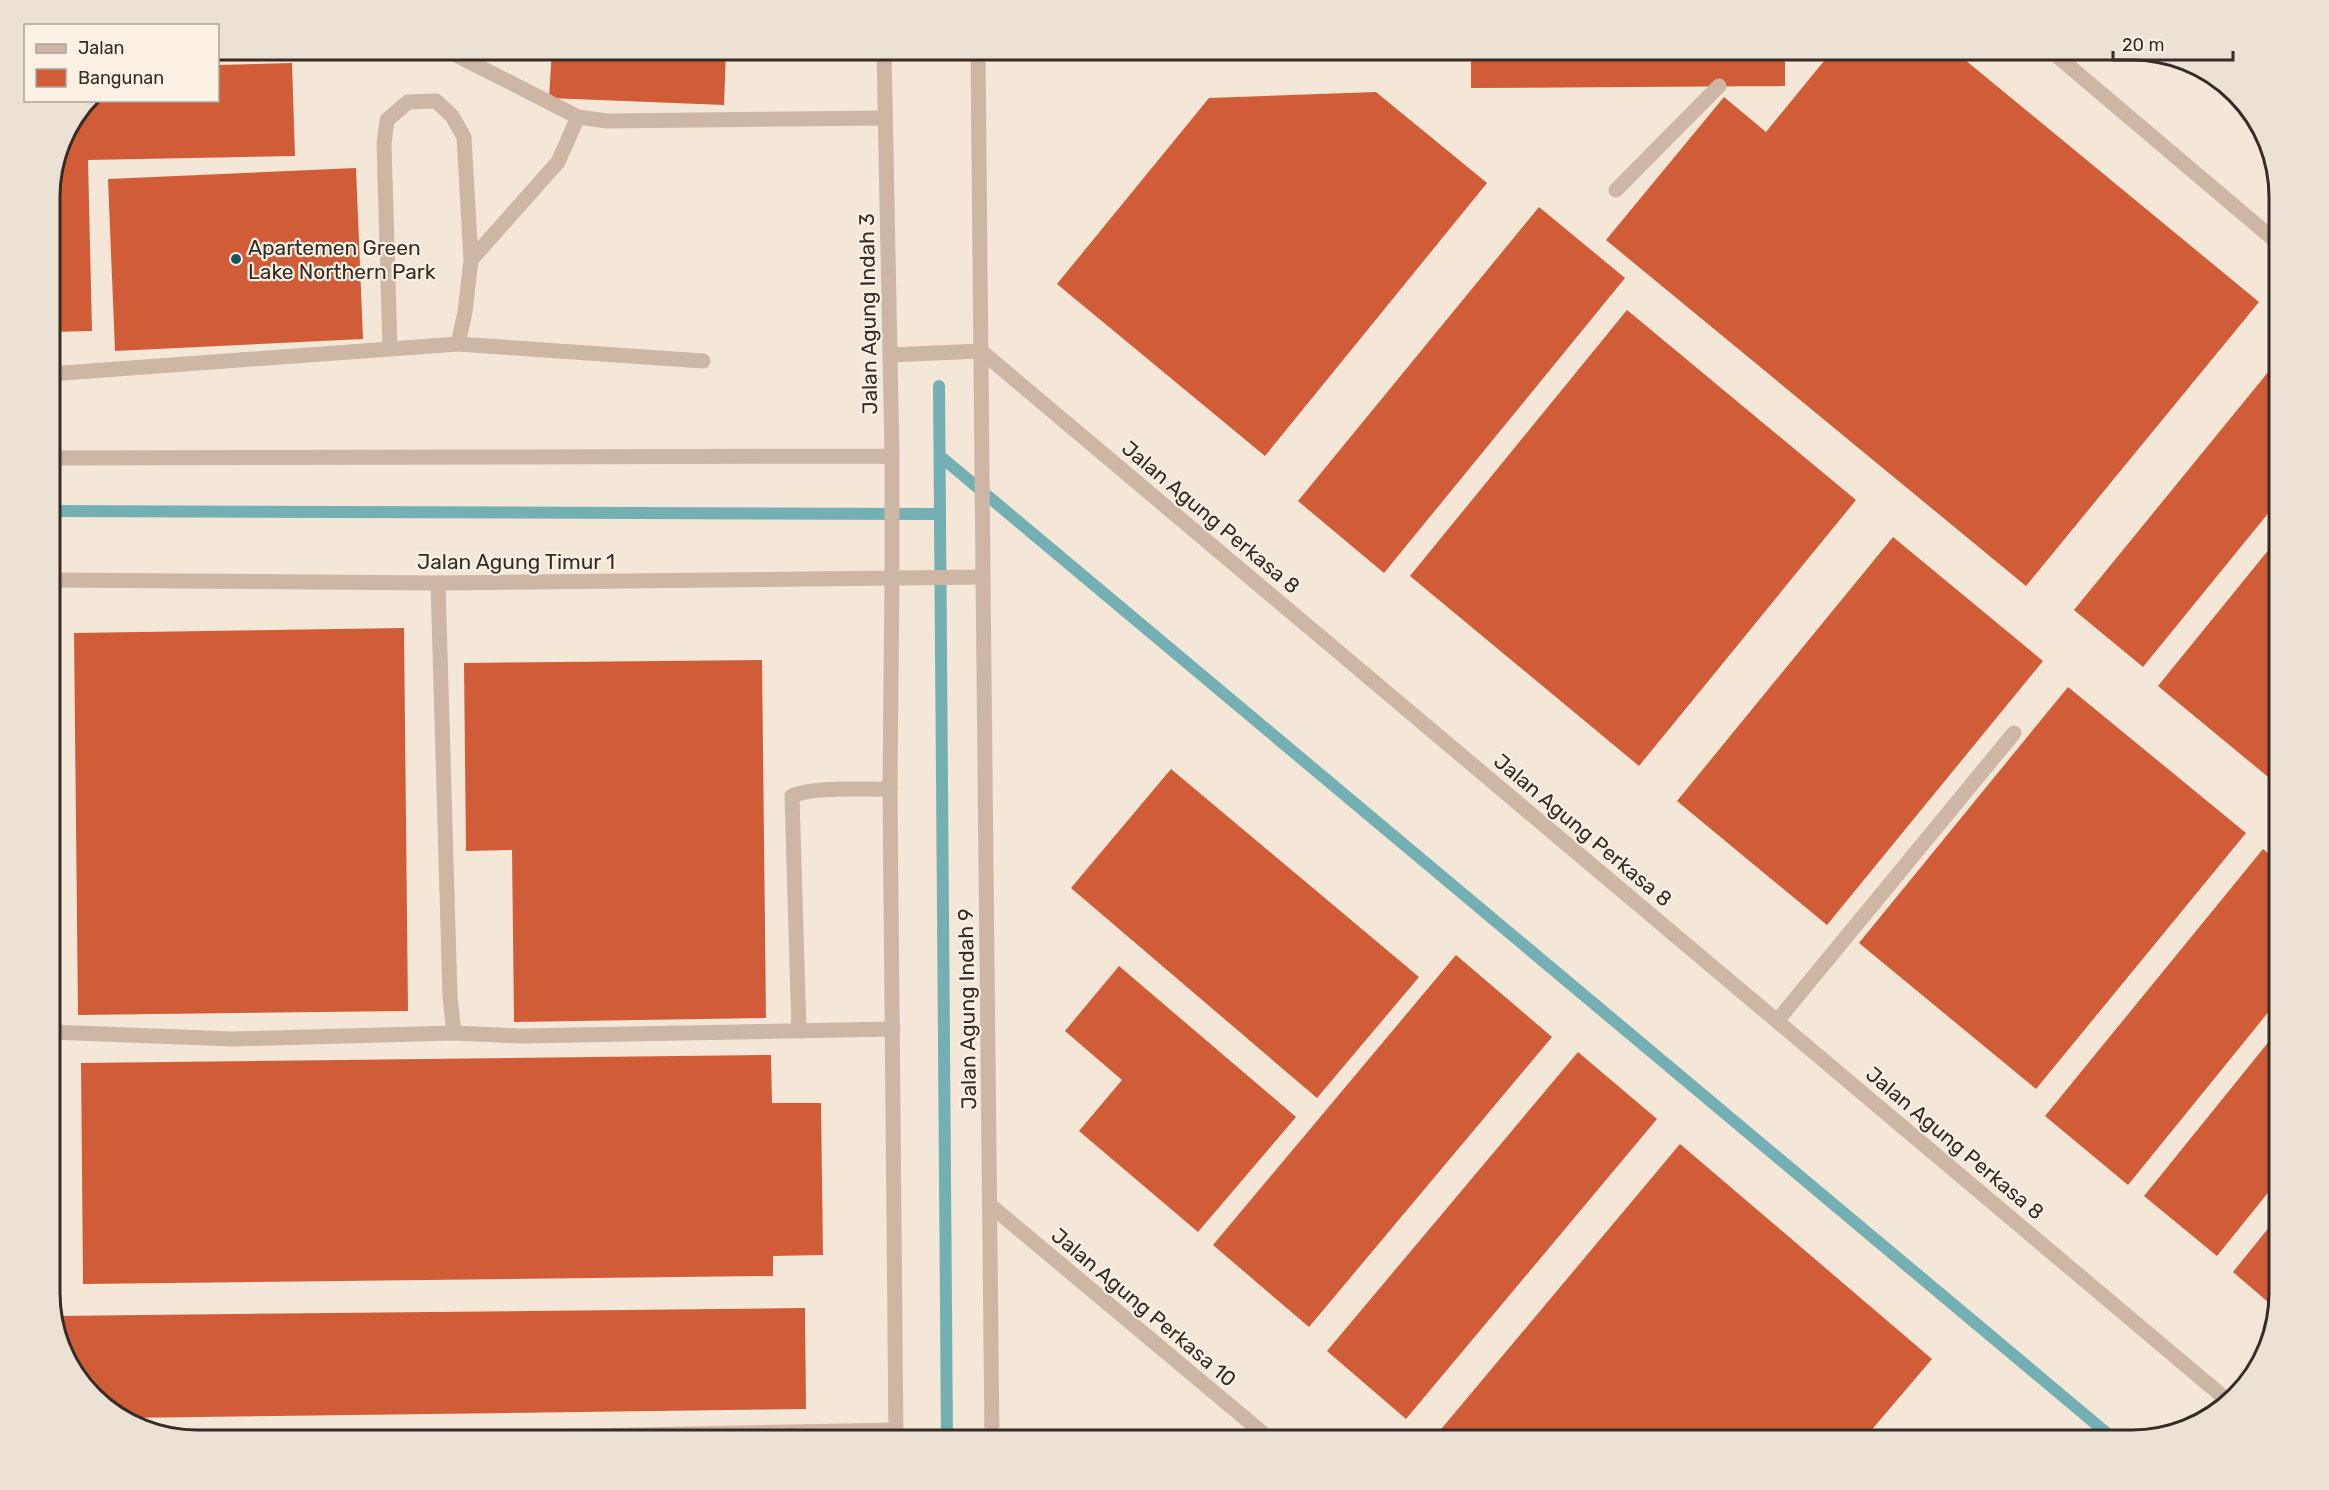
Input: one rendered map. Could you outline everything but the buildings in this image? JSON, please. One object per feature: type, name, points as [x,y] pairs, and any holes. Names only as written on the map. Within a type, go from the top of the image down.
[{"type":"street","points":[[466,60],[578,117],[607,121],[885,118]]},
{"type":"street","name":"Jalan Agung Indah 3","points":[[885,60],[892,578]]},
{"type":"street","points":[[978,60],[983,577]]},
{"type":"street","points":[[2062,60],[2269,235]]},
{"type":"street","points":[[1616,190],[1719,86]]},
{"type":"street","points":[[390,348],[384,144],[387,120],[408,102],[436,101],[452,116],[464,137],[471,260],[465,312],[458,344]]},
{"type":"street","points":[[471,260],[558,162],[578,117]]},
{"type":"street","points":[[60,375],[458,344],[703,361]]},
{"type":"street","points":[[890,355],[981,351]]},
{"type":"street","name":"Jalan Agung Perkasa 8","points":[[981,351],[2222,1396]]},
{"type":"street","points":[[60,458],[892,456]]},
{"type":"street","name":"Jalan Agung Timur 1","points":[[60,580],[438,583],[983,577]]},
{"type":"street","name":"Jalan Agung Indah 9","points":[[983,577],[992,1430]]},
{"type":"street","points":[[892,578],[890,789],[896,1430]]},
{"type":"street","points":[[438,583],[450,997],[454,1033]]},
{"type":"street","points":[[1777,1021],[2014,733]]},
{"type":"street","points":[[799,1030],[792,796],[799,793],[890,789]]},
{"type":"street","points":[[60,1032],[232,1039],[454,1033],[522,1036],[893,1029]]},
{"type":"street","name":"Jalan Agung Perkasa 10","points":[[990,1205],[1259,1430]]},
{"type":"waterway","points":[[939,386],[947,1430]]},
{"type":"waterway","points":[[940,456],[2103,1430]]},
{"type":"waterway","points":[[60,511],[939,514]]},
{"type":"place","name":"Apartemen Green Lake Northern Park","points":[[236,259]]}]
